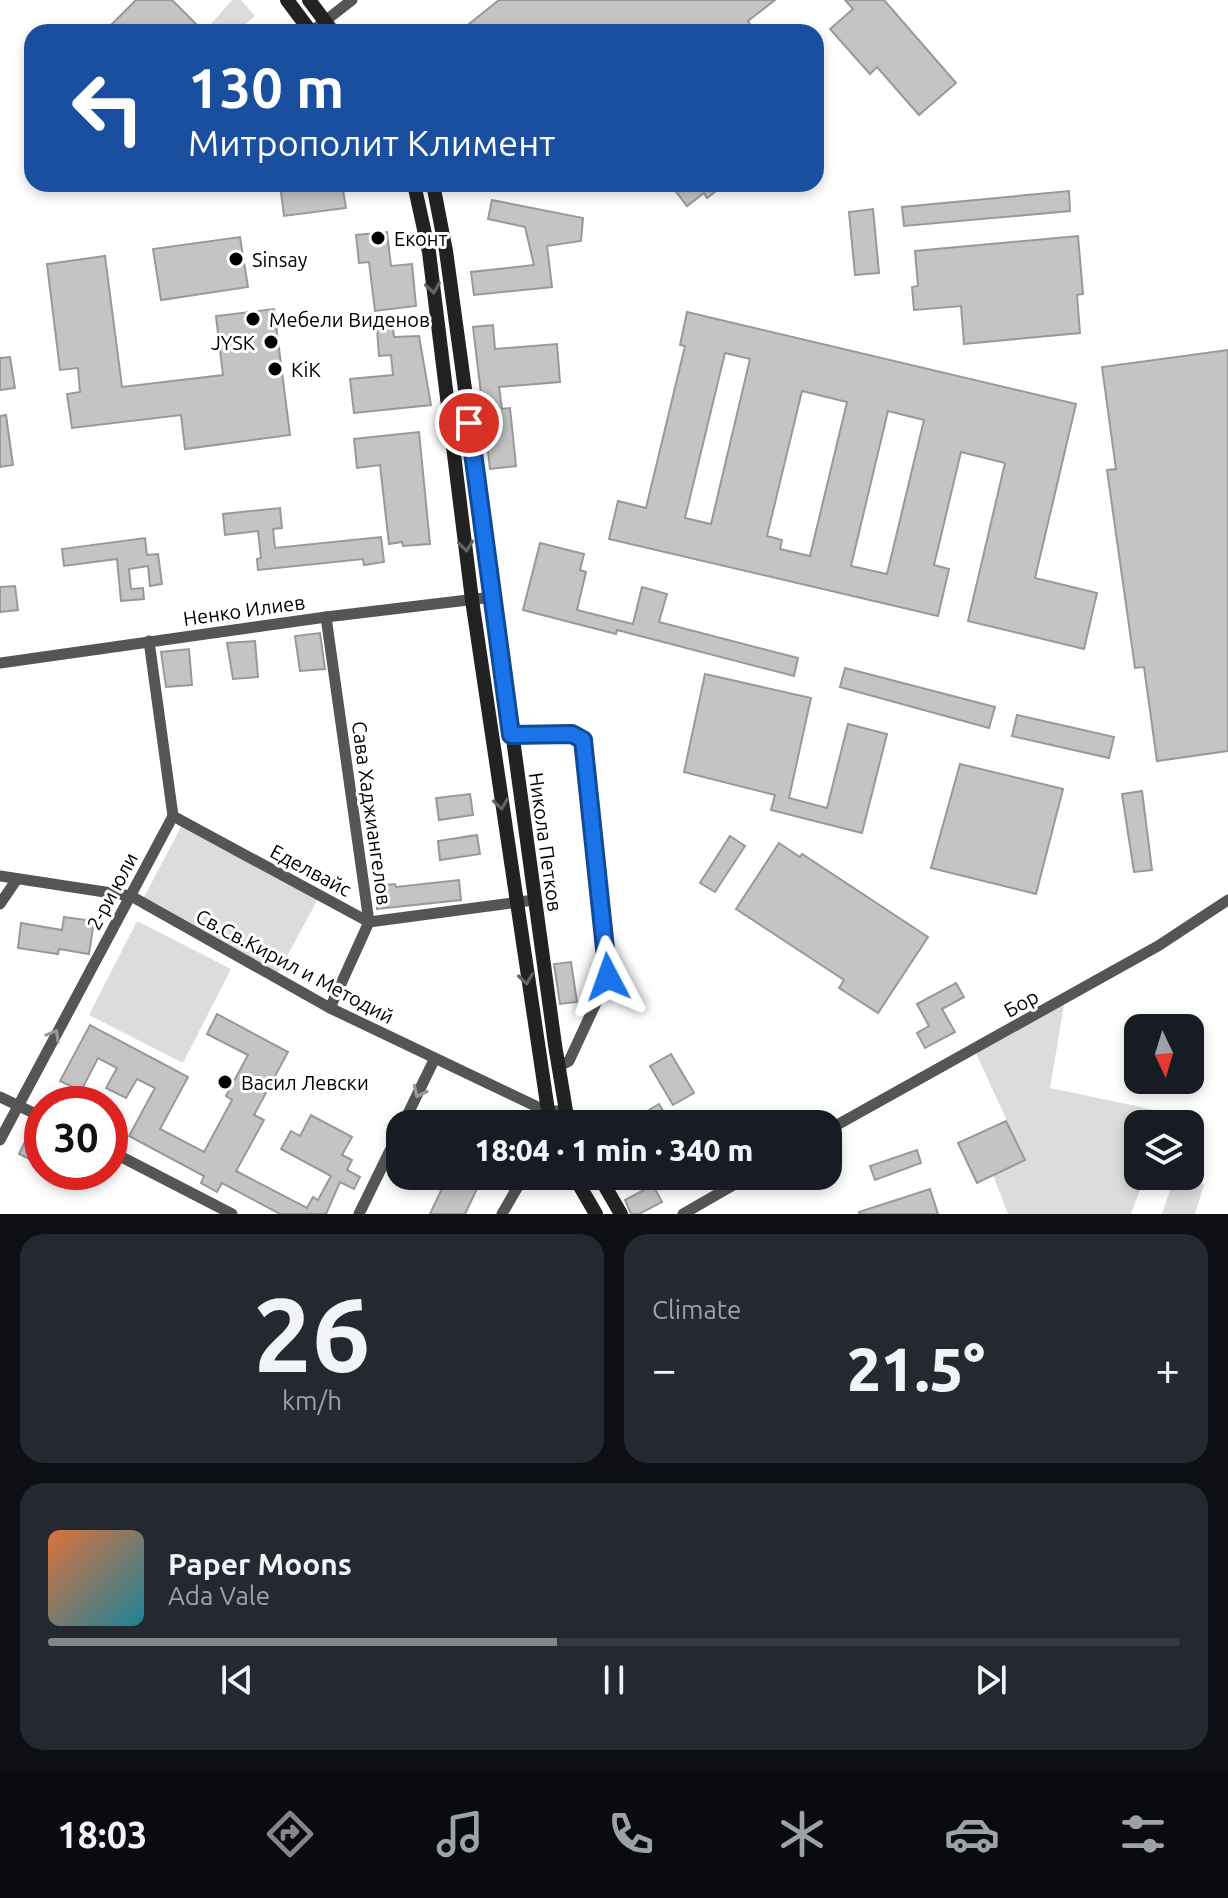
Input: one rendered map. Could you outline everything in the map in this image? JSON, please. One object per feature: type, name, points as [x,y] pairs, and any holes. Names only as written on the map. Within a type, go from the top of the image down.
[{"type":"main road","points":[[287,0],[305,24]]},
{"type":"main road","points":[[309,0],[327,24]]},
{"type":"main road","name":"Никола Петков","points":[[416,192],[431,268],[472,600],[548,1110]]},
{"type":"main road","name":"Никола Петков","points":[[435,192],[446,251],[534,900],[567,1110]]},
{"type":"main road","points":[[582,1190],[596,1214]]},
{"type":"main road","points":[[607,1190],[621,1214]]},
{"type":"street","points":[[332,24],[352,0]]},
{"type":"street","name":"Ненко Илиев","points":[[0,663],[493,597]]},
{"type":"street","name":"Сава Хаджиангелов","points":[[326,617],[369,922],[330,1008]]},
{"type":"street","points":[[149,641],[173,816]]},
{"type":"street","points":[[511,735],[572,734],[583,740],[608,977],[569,1061],[559,1066]]},
{"type":"street","name":"Еделвайс","points":[[173,816],[369,922]]},
{"type":"street","name":"2-ри юли","points":[[0,1140],[16,1103],[173,816]]},
{"type":"street","name":"Св.Св.Кирил и Методий","points":[[0,876],[131,896],[330,1008],[531,1110]]},
{"type":"street","points":[[0,904],[17,879]]},
{"type":"street","points":[[369,922],[534,900]]},
{"type":"street","name":"Бор","points":[[842,1122],[1158,946],[1228,900]]},
{"type":"street","points":[[410,1110],[434,1060]]},
{"type":"street","points":[[0,1097],[24,1107]]},
{"type":"street","points":[[359,1214],[386,1159]]},
{"type":"street","points":[[128,1161],[218,1211],[232,1214]]},
{"type":"street","points":[[502,1214],[516,1190]]},
{"type":"street","points":[[683,1214],[725,1190]]},
{"type":"shaded area","points":[[232,0],[241,0],[255,16],[246,24],[211,24]]},
{"type":"shaded area","points":[[182,825],[319,897],[278,973],[142,901]]},
{"type":"shaded area","points":[[137,921],[231,969],[183,1063],[89,1015]]},
{"type":"shaded area","points":[[1065,999],[1050,1088],[1155,1110],[1124,1110],[1124,1190],[1140,1190],[1131,1214],[1008,1214],[993,1175],[1025,1160],[974,1049]]},
{"type":"shaded area","points":[[1170,1190],[1202,1190],[1195,1214],[1162,1214]]},
{"type":"building","points":[[136,0],[172,0],[196,24],[112,24]]},
{"type":"building","points":[[499,0],[775,0],[748,21],[750,24],[469,24]]},
{"type":"building","points":[[845,0],[884,0],[956,83],[919,115],[877,67],[870,74],[830,29],[853,9]]},
{"type":"building","points":[[1069,191],[1070,211],[904,226],[902,207]]},
{"type":"building","points":[[281,192],[343,192],[346,208],[284,216]]},
{"type":"building","points":[[676,192],[715,192],[707,198],[704,193],[687,206]]},
{"type":"building","points":[[492,200],[583,218],[581,241],[547,246],[552,287],[474,295],[471,272],[534,265],[525,227],[488,219]]},
{"type":"building","points":[[873,209],[879,273],[855,275],[849,212]]},
{"type":"building","points":[[387,232],[391,266],[412,264],[416,306],[375,311],[369,262],[359,263],[356,235]]},
{"type":"building","points":[[1078,236],[1083,294],[1077,295],[1080,333],[964,344],[961,306],[914,310],[912,287],[918,286],[915,251]]},
{"type":"building","points":[[240,237],[248,287],[161,300],[153,249]]},
{"type":"building","points":[[105,256],[122,387],[223,375],[216,316],[274,309],[290,435],[185,449],[181,415],[72,428],[67,394],[80,392],[78,368],[60,370],[47,264]]},
{"type":"building","points":[[687,312],[1076,404],[1035,578],[1097,593],[1084,649],[968,621],[1005,463],[961,452],[934,565],[949,569],[938,616],[609,539],[618,501],[646,508],[685,346],[680,345]],"holes":[[[725,353],[750,359],[711,524],[685,518]],[[802,391],[847,402],[810,556],[780,549],[782,540],[767,536]],[[888,411],[924,420],[887,574],[851,566]]]},
{"type":"building","points":[[493,325],[495,349],[557,344],[560,382],[499,387],[502,409],[510,408],[516,466],[490,469],[473,327]]},
{"type":"building","points":[[393,328],[394,337],[419,336],[431,405],[354,413],[350,379],[393,375],[391,355],[379,356],[377,329]]},
{"type":"building","points":[[1228,350],[1228,751],[1157,761],[1144,667],[1135,668],[1107,470],[1116,469],[1102,367]]},
{"type":"building","points":[[10,357],[15,388],[0,390],[0,358]]},
{"type":"building","points":[[6,415],[13,465],[0,467],[0,416]]},
{"type":"building","points":[[419,432],[430,544],[389,544],[380,465],[357,468],[354,439]]},
{"type":"building","points":[[280,508],[282,528],[273,529],[275,548],[381,537],[384,562],[364,565],[363,559],[258,570],[257,559],[261,558],[258,531],[225,535],[223,514]]},
{"type":"building","points":[[145,538],[147,555],[158,554],[162,584],[150,586],[148,566],[129,569],[131,589],[143,588],[144,599],[121,601],[117,559],[64,566],[62,549]]},
{"type":"building","points":[[540,543],[584,554],[580,570],[586,572],[577,610],[633,624],[642,587],[667,594],[659,622],[798,658],[794,676],[617,630],[616,634],[523,610]]},
{"type":"building","points":[[15,586],[18,610],[0,612],[0,587]]},
{"type":"building","points":[[320,633],[325,669],[300,671],[295,636]]},
{"type":"building","points":[[255,641],[258,677],[233,679],[227,643]]},
{"type":"building","points":[[189,649],[192,685],[166,687],[161,652]]},
{"type":"building","points":[[845,668],[995,707],[989,728],[840,687]]},
{"type":"building","points":[[705,674],[811,698],[789,798],[827,808],[848,724],[887,734],[862,833],[771,810],[775,795],[684,772]]},
{"type":"building","points":[[1017,715],[1114,737],[1109,758],[1012,736]]},
{"type":"building","points":[[960,764],[1063,789],[1036,894],[931,868]]},
{"type":"building","points":[[1142,791],[1152,870],[1134,872],[1122,794]]},
{"type":"building","points":[[470,794],[473,815],[439,820],[436,798]]},
{"type":"building","points":[[477,835],[480,854],[440,860],[438,841]]},
{"type":"building","points":[[730,836],[745,846],[715,892],[700,883]]},
{"type":"building","points":[[779,843],[800,857],[802,854],[928,937],[878,1013],[839,988],[844,980],[736,909]]},
{"type":"building","points":[[459,880],[461,900],[377,909],[375,886],[395,884],[396,887]]},
{"type":"building","points":[[64,917],[94,921],[89,954],[59,949],[58,954],[18,948],[21,923],[62,930]]},
{"type":"building","points":[[571,962],[577,1002],[560,1004],[554,964]]},
{"type":"building","points":[[956,983],[964,997],[942,1009],[955,1032],[925,1048],[917,1033],[929,1026],[917,1004]]},
{"type":"building","points":[[217,1014],[288,1052],[254,1115],[264,1120],[236,1171],[307,1208],[313,1197],[318,1200],[331,1176],[281,1149],[291,1131],[300,1136],[311,1115],[352,1137],[342,1155],[352,1160],[347,1170],[360,1177],[354,1189],[340,1182],[326,1214],[280,1214],[222,1183],[217,1192],[201,1183],[204,1176],[129,1136],[155,1088],[137,1079],[128,1095],[128,1086],[107,1086],[117,1068],[98,1058],[84,1086],[70,1086],[60,1081],[90,1025],[188,1077],[160,1129],[204,1152],[232,1100],[226,1096],[248,1055],[207,1034]]},
{"type":"building","points":[[671,1054],[694,1093],[673,1105],[650,1066]]},
{"type":"building","points":[[659,1104],[663,1110],[649,1110]]},
{"type":"building","points":[[1006,1121],[1025,1160],[977,1183],[958,1143]]},
{"type":"building","points":[[917,1150],[921,1163],[875,1180],[870,1166]]},
{"type":"building","points":[[930,1189],[938,1214],[859,1214],[859,1212]]},
{"type":"building","points":[[441,1190],[476,1190],[465,1214],[430,1214]]},
{"type":"building","points":[[644,1190],[656,1190],[662,1202],[639,1214],[631,1214],[625,1200]]},
{"type":"place","name":"Еконт","points":[[378,238]]},
{"type":"place","name":"Sinsay","points":[[236,259]]},
{"type":"place","name":"Мебели Виденов","points":[[253,319]]},
{"type":"place","name":"JYSK","points":[[271,342]]},
{"type":"place","name":"KiK","points":[[275,369]]},
{"type":"place","name":"Васил Левски","points":[[225,1082]]},
{"type":"route","points":[[469,423],[511,735],[572,734],[583,740],[608,977]]}]
